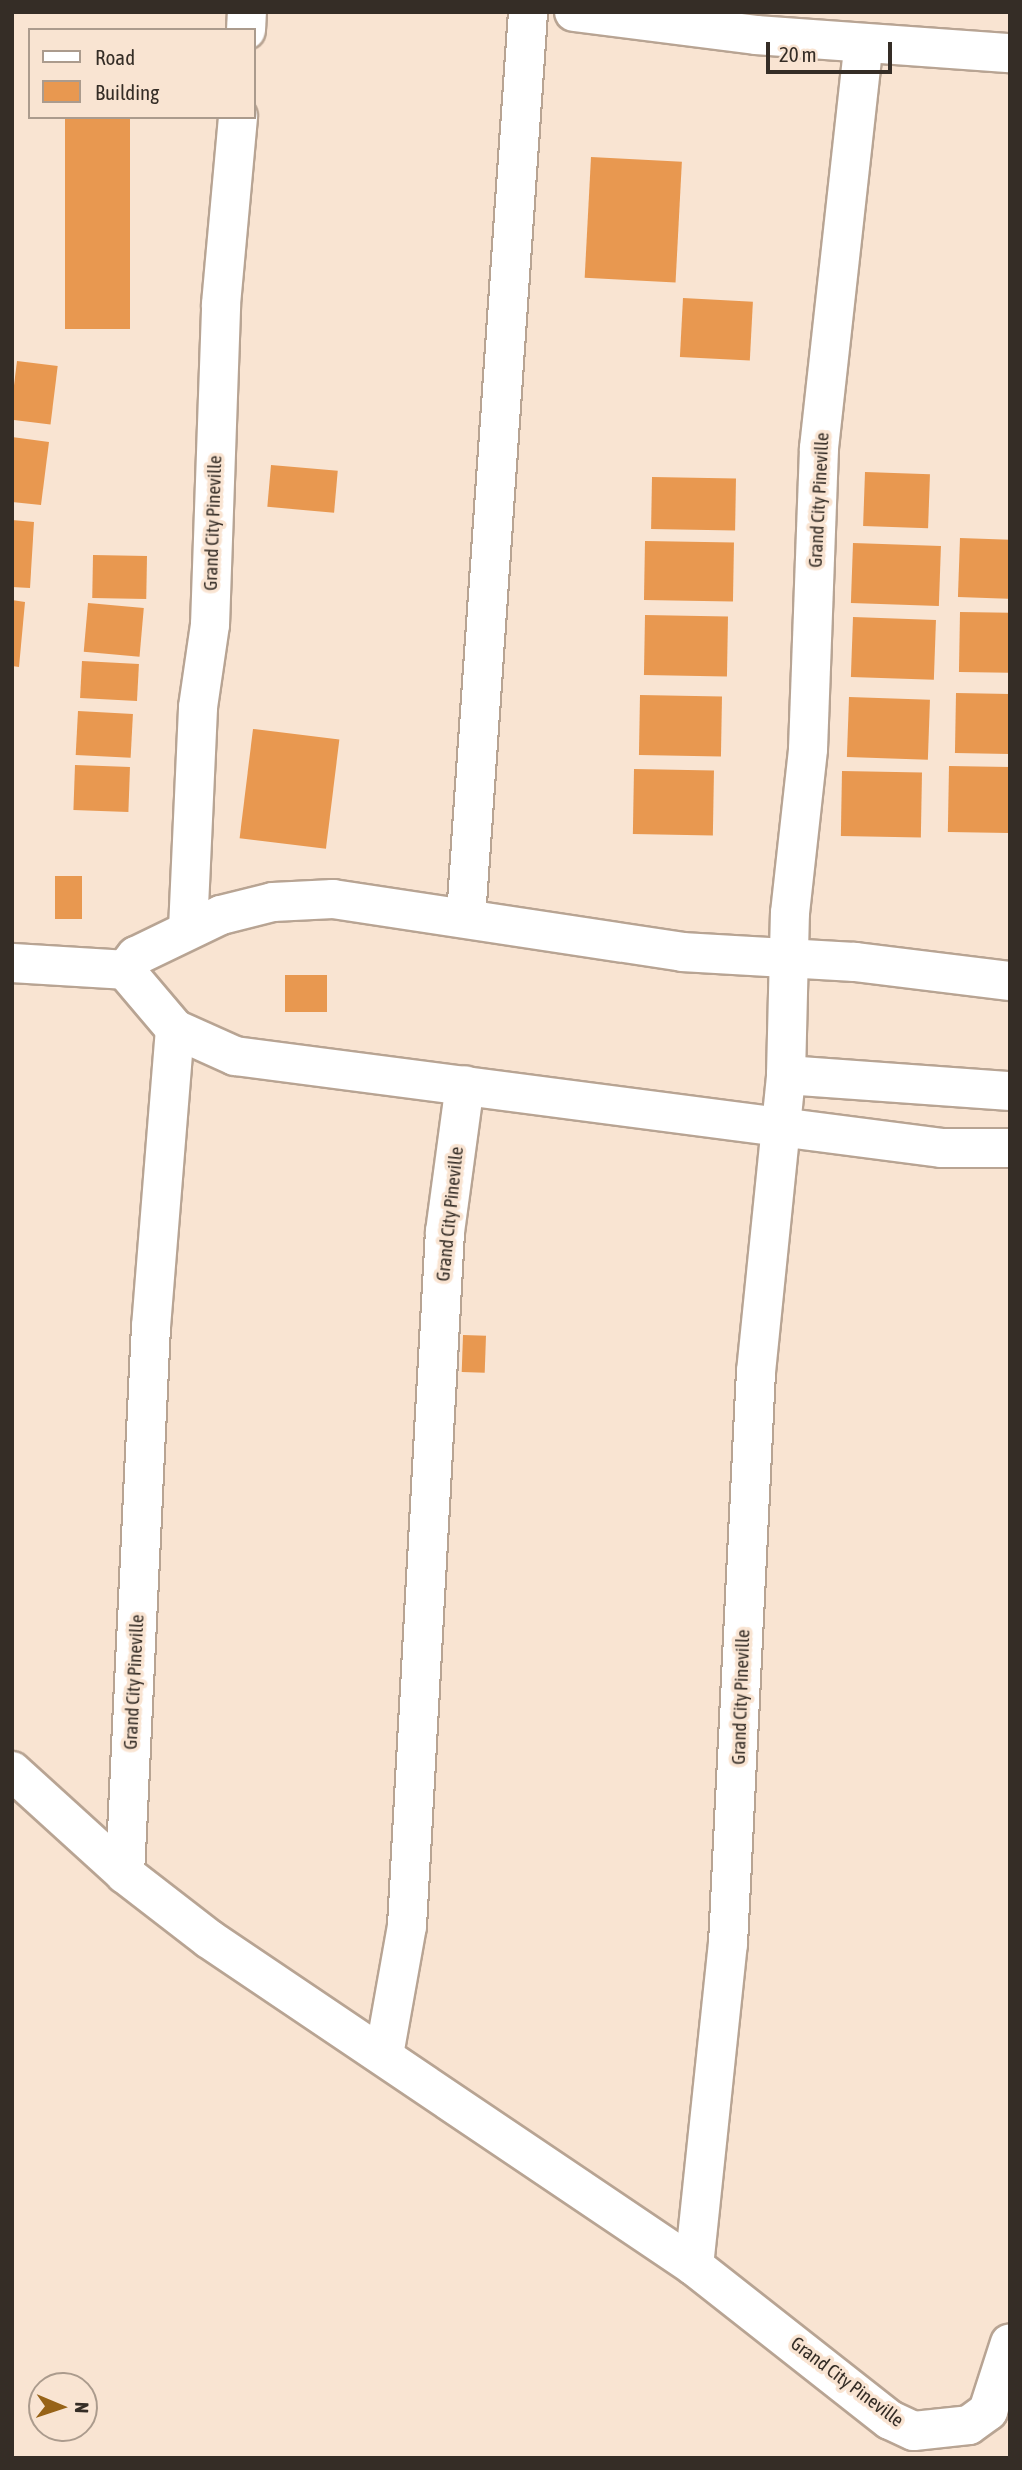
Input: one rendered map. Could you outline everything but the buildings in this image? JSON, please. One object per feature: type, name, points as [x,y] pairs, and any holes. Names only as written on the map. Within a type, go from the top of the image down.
[{"type":"street","points":[[466,917],[528,12]]},
{"type":"street","points":[[574,12],[864,43],[1010,53]]},
{"type":"street","name":"Grand City Pineville","points":[[694,2266],[728,1944],[756,1372],[786,1075],[819,447],[864,43]]},
{"type":"street","name":"Grand City Pineville","points":[[188,929],[198,707],[210,625],[221,304],[238,119]]},
{"type":"street","points":[[125,970],[136,956],[188,929],[273,902],[333,899],[466,917],[682,952],[791,957],[1010,981]]},
{"type":"street","points":[[12,963],[125,970],[175,1029],[234,1056],[941,1148],[1010,1149]]},
{"type":"street","name":"Grand City Pineville","points":[[125,1874],[151,1327],[175,1029]]},
{"type":"street","points":[[786,1075],[1010,1091]]},
{"type":"street","name":"Grand City Pineville","points":[[384,2055],[407,1926],[445,1232],[465,1085]]},
{"type":"street","name":"Grand City Pineville","points":[[12,1771],[125,1874],[209,1939],[694,2266],[890,2420],[914,2431],[969,2425],[988,2411],[1010,2343]]}]
